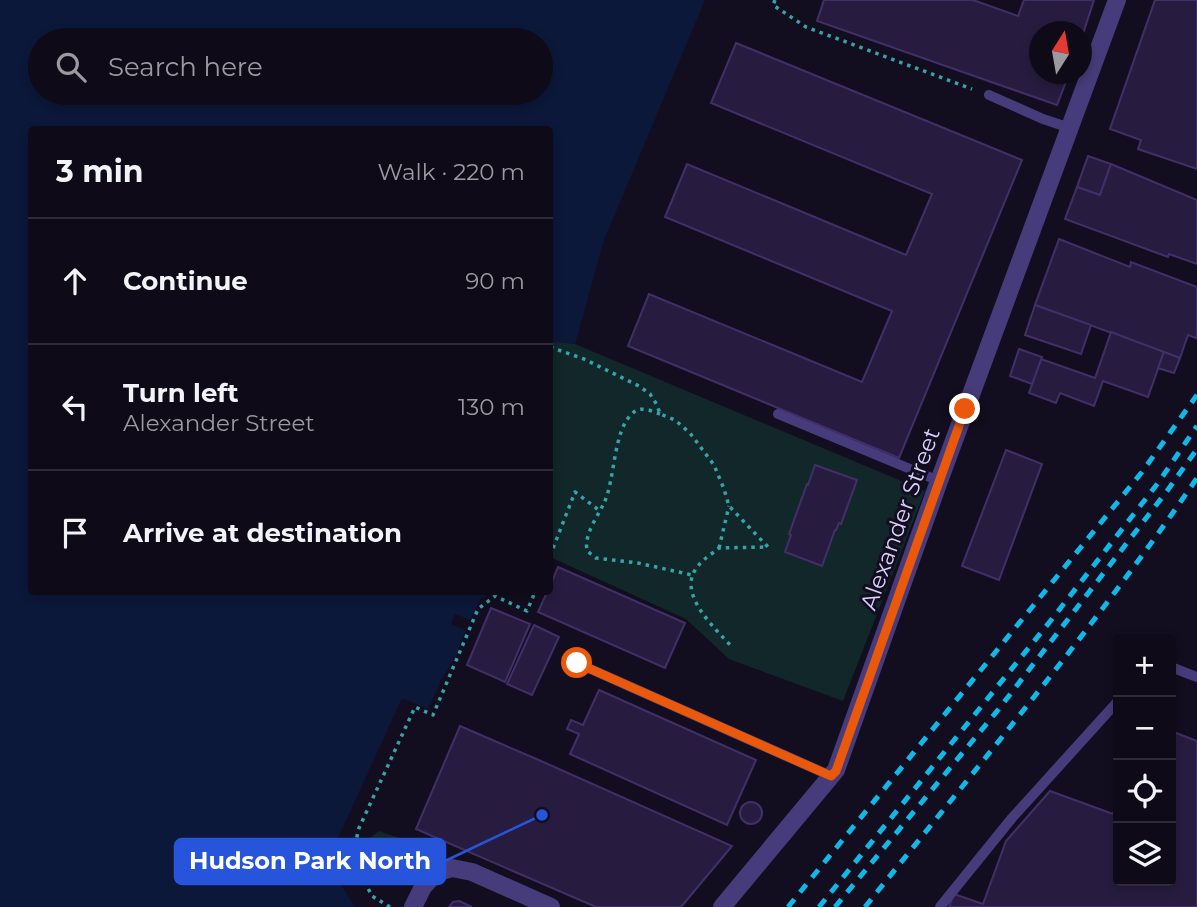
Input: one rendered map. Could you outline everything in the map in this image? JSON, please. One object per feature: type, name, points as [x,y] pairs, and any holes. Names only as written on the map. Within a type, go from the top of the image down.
[{"type":"street","name":"Alexander Street","points":[[722,907],[836,771],[939,481],[1117,0]]},
{"type":"street","points":[[413,907],[427,882],[438,872],[452,868],[472,872],[551,907]]},
{"type":"lane","points":[[989,95],[1070,128]]},
{"type":"lane","points":[[778,415],[939,481]]},
{"type":"lane","points":[[577,663],[831,776]]},
{"type":"lane","points":[[1176,668],[1196,674]]},
{"type":"lane","points":[[940,907],[1012,818],[1113,707]]},
{"type":"path","points":[[775,0],[774,5],[806,27],[972,89]]},
{"type":"path","points":[[553,348],[584,359],[639,386],[650,394],[660,414]]},
{"type":"path","points":[[692,575],[638,563],[596,558],[587,551],[585,542],[610,486],[619,439],[632,413],[639,409],[660,414],[675,421],[690,433],[714,465],[729,506],[768,547],[719,548]]},
{"type":"path","points":[[553,547],[575,492],[600,511]]},
{"type":"path","points":[[729,506],[719,548],[697,567],[690,585],[697,607],[732,647]]},
{"type":"path","points":[[390,907],[372,896],[352,857],[359,828],[415,707],[433,715],[478,609],[495,596],[527,611],[534,595]]},
{"type":"green space","points":[[553,341],[575,344],[925,491],[843,701],[729,659],[686,619],[553,558]]},
{"type":"green space","points":[[379,831],[438,851],[383,882],[372,867],[368,851],[370,838]]},
{"type":"water","points":[[0,0],[705,0],[604,240],[575,344],[553,341],[553,126],[28,126],[28,595],[487,595],[438,713],[402,698],[337,840],[341,885],[355,907],[0,907]]},
{"type":"pier","points":[[485,598],[438,713],[428,709],[466,630],[451,624],[455,614],[471,620],[480,599]]},
{"type":"building","points":[[824,0],[973,0],[1018,16],[1024,0],[1094,0],[1087,21],[1029,21],[1029,84],[1065,84],[1057,105],[817,21]]},
{"type":"building","points":[[1155,0],[1197,0],[1197,169],[1138,149],[1141,140],[1110,129]]},
{"type":"building","points":[[736,43],[1022,160],[899,458],[628,346],[649,294],[862,382],[892,311],[665,217],[687,164],[906,255],[932,194],[711,103]]},
{"type":"building","points":[[1088,156],[1111,164],[1100,195],[1077,187]]},
{"type":"building","points":[[1111,164],[1197,200],[1197,264],[1169,254],[1168,257],[1065,219],[1077,187],[1100,195]]},
{"type":"building","points":[[1059,239],[1130,267],[1131,262],[1197,287],[1197,336],[1188,335],[1180,358],[1035,305]]},
{"type":"building","points":[[1035,305],[1091,325],[1081,354],[1025,335]]},
{"type":"building","points":[[1111,332],[1164,352],[1148,397],[1103,381],[1094,406],[1060,393],[1056,403],[1029,393],[1041,359],[1095,378]]},
{"type":"building","points":[[1019,349],[1042,357],[1032,384],[1010,376]]},
{"type":"building","points":[[1164,352],[1180,358],[1174,373],[1158,368]]},
{"type":"building","points":[[1006,450],[1042,464],[999,580],[962,566]]},
{"type":"building","points":[[815,465],[857,480],[822,566],[785,552]]},
{"type":"building","points":[[558,567],[685,623],[665,668],[538,612],[546,595],[553,595],[553,579]]},
{"type":"building","points":[[491,608],[530,624],[505,682],[467,665]]},
{"type":"building","points":[[534,625],[559,637],[532,695],[507,684]]},
{"type":"building","points":[[599,690],[756,760],[727,825],[570,754],[579,734],[567,729],[571,720],[583,725]]},
{"type":"building","points":[[460,726],[732,846],[681,907],[596,907],[416,829]]},
{"type":"building","points":[[1176,733],[1197,741],[1197,907],[949,907],[954,894],[983,904],[1006,841],[1050,791],[1113,814],[1113,886],[1176,886]]},
{"type":"building","points":[[751,802],[759,805],[762,813],[759,821],[751,824],[743,821],[740,813],[743,805]]},
{"type":"building","points":[[459,901],[472,907],[449,907],[453,902]]},
{"type":"railway","points":[[788,907],[1142,472],[1197,395]]},
{"type":"railway","points":[[819,907],[1052,619],[1158,483],[1197,426]]},
{"type":"railway","points":[[835,907],[998,710],[1197,449]]},
{"type":"railway","points":[[865,907],[1077,642],[1197,478]]},
{"type":"place","name":"Hudson Park North","points":[[542,815]]},
{"type":"route","points":[[577,663],[831,776],[836,771],[965,409]]}]
